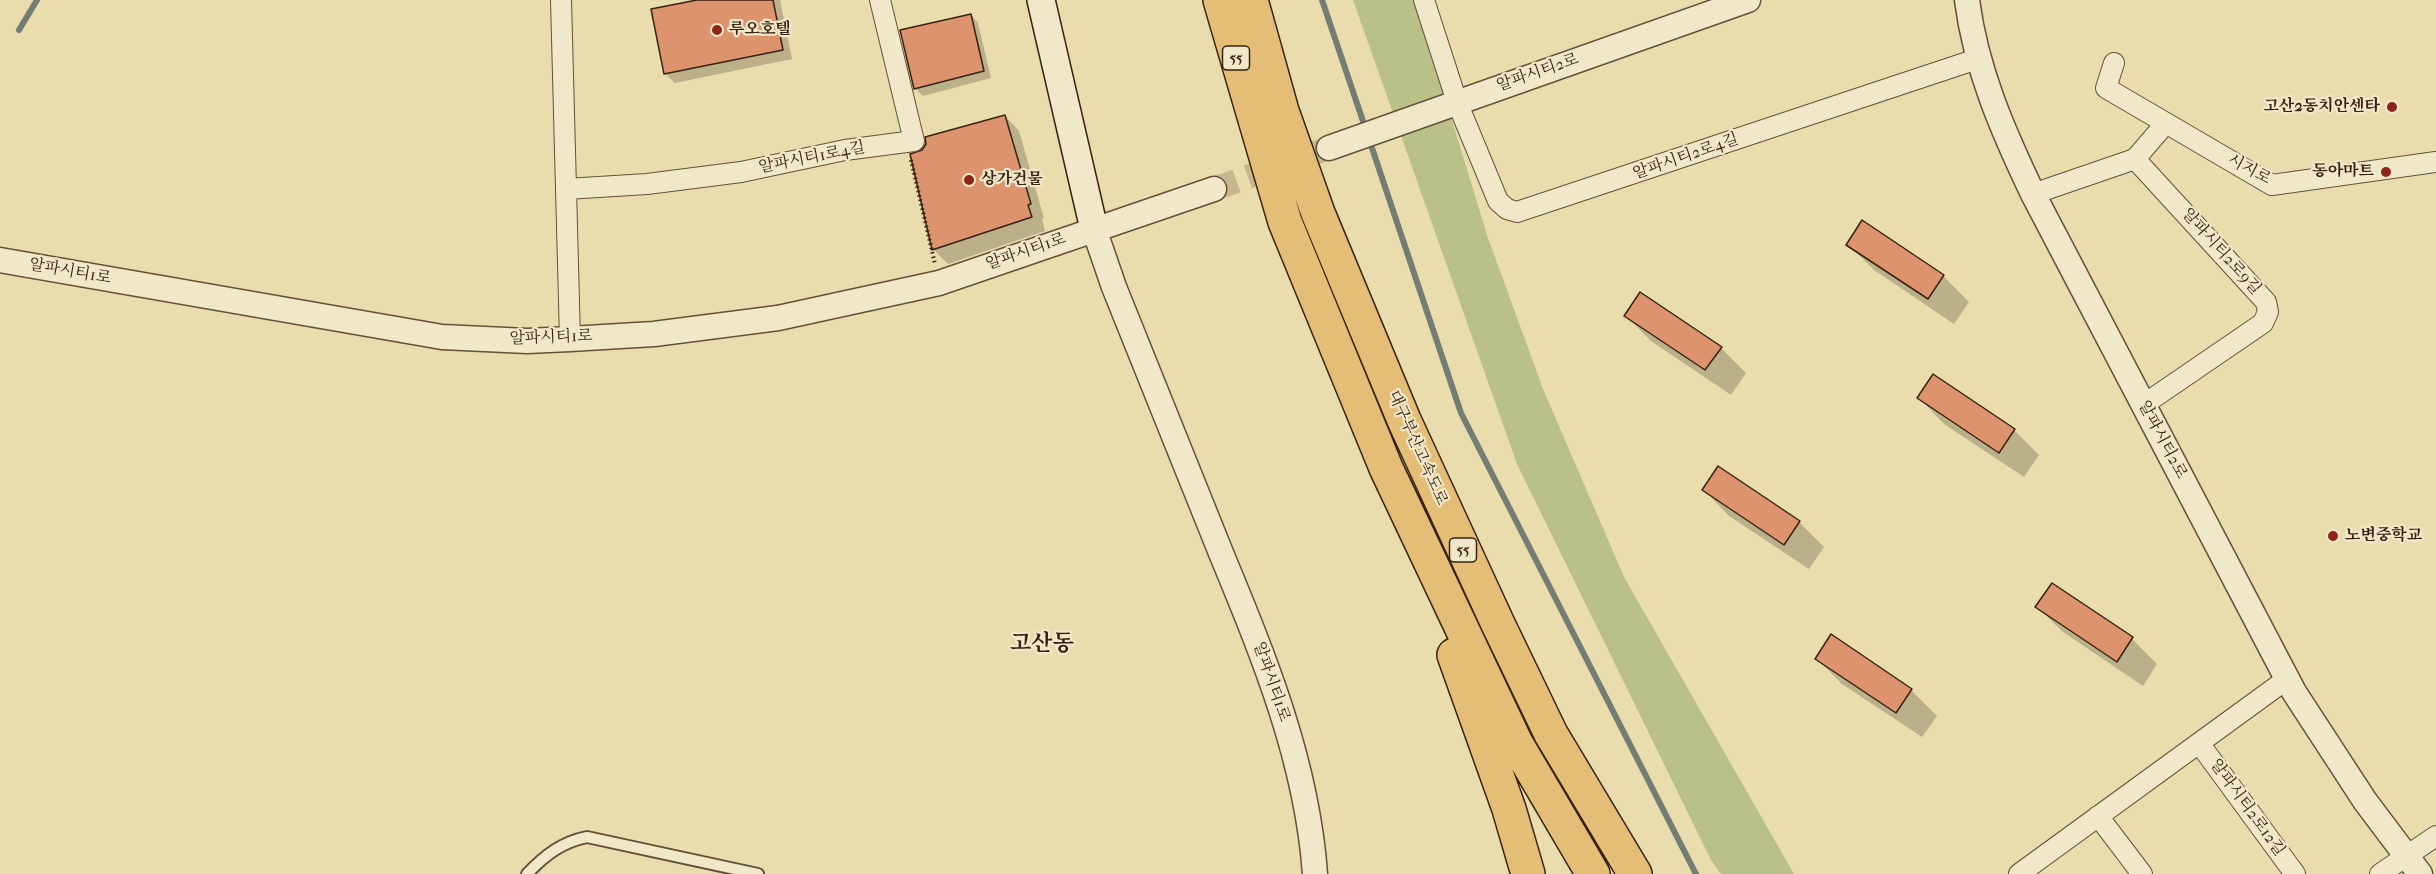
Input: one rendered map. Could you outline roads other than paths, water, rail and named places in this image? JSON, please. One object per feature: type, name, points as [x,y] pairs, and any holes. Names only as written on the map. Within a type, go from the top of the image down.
[{"type":"highway","name":"55","points":[[1220,0],[1285,222],[1386,468],[1516,743],[1593,874]]},
{"type":"highway","name":"대구부산고속도로","points":[[1251,0],[1282,111],[1318,213],[1404,420],[1551,734],[1635,874]]},
{"type":"highway","points":[[1386,468],[1509,809],[1528,874]]},
{"type":"main road","name":"알파시티1로","points":[[1041,0],[1094,229]]},
{"type":"street","points":[[561,0],[570,339]]},
{"type":"street","name":"알파시티1로4길","points":[[566,189],[647,184],[741,172],[845,150],[914,141],[880,0]]},
{"type":"street","name":"알파시티2로4길","points":[[1424,0],[1457,102],[1498,201],[1507,209],[1517,212],[1977,59]]},
{"type":"street","name":"알파시티2로","points":[[1329,148],[1748,0]]},
{"type":"street","name":"알파시티2로","points":[[1967,0],[1977,59],[2000,123],[2033,194],[2287,679],[2365,801],[2413,865]]},
{"type":"street","name":"시지로","points":[[2114,63],[2106,88],[2272,185],[2436,162]]},
{"type":"street","points":[[2033,194],[2135,159],[2166,123]]},
{"type":"street","name":"알파시티2로9길","points":[[2135,159],[2266,302],[2268,312],[2263,323],[2143,405]]},
{"type":"street","points":[[1094,229],[1214,189]]},
{"type":"street","name":"알파시티1로","points":[[0,260],[442,337],[527,341],[654,334],[778,318],[939,283],[1094,229],[1114,287],[1268,669],[1300,771],[1313,837],[1315,874]]},
{"type":"street","name":"알파시티2로12길","points":[[2019,874],[2287,679]]},
{"type":"street","name":"알파시티2로12길","points":[[2199,742],[2295,874]]},
{"type":"street","points":[[2098,816],[2142,874]]},
{"type":"street","points":[[2380,874],[2413,865],[2436,836]]},
{"type":"lane","points":[[527,874],[555,848],[587,837],[758,874]]},
{"type":"waterway","points":[[19,30],[37,0]]},
{"type":"waterway","points":[[1322,0],[1366,130]]},
{"type":"waterway","points":[[1369,139],[1461,413],[1696,874]]},
{"type":"tunnel","points":[[1214,189],[1329,148]]},
{"type":"place","name":"루오호텔","points":[[717,30]]},
{"type":"place","name":"고산2동치안센타","points":[[2392,107]]},
{"type":"place","name":"동아마트","points":[[2386,172]]},
{"type":"place","name":"상가건물","points":[[969,180]]},
{"type":"place","name":"노변중학교","points":[[2333,536]]},
{"type":"district","name":"고산동","points":[[1042,645]]}]
